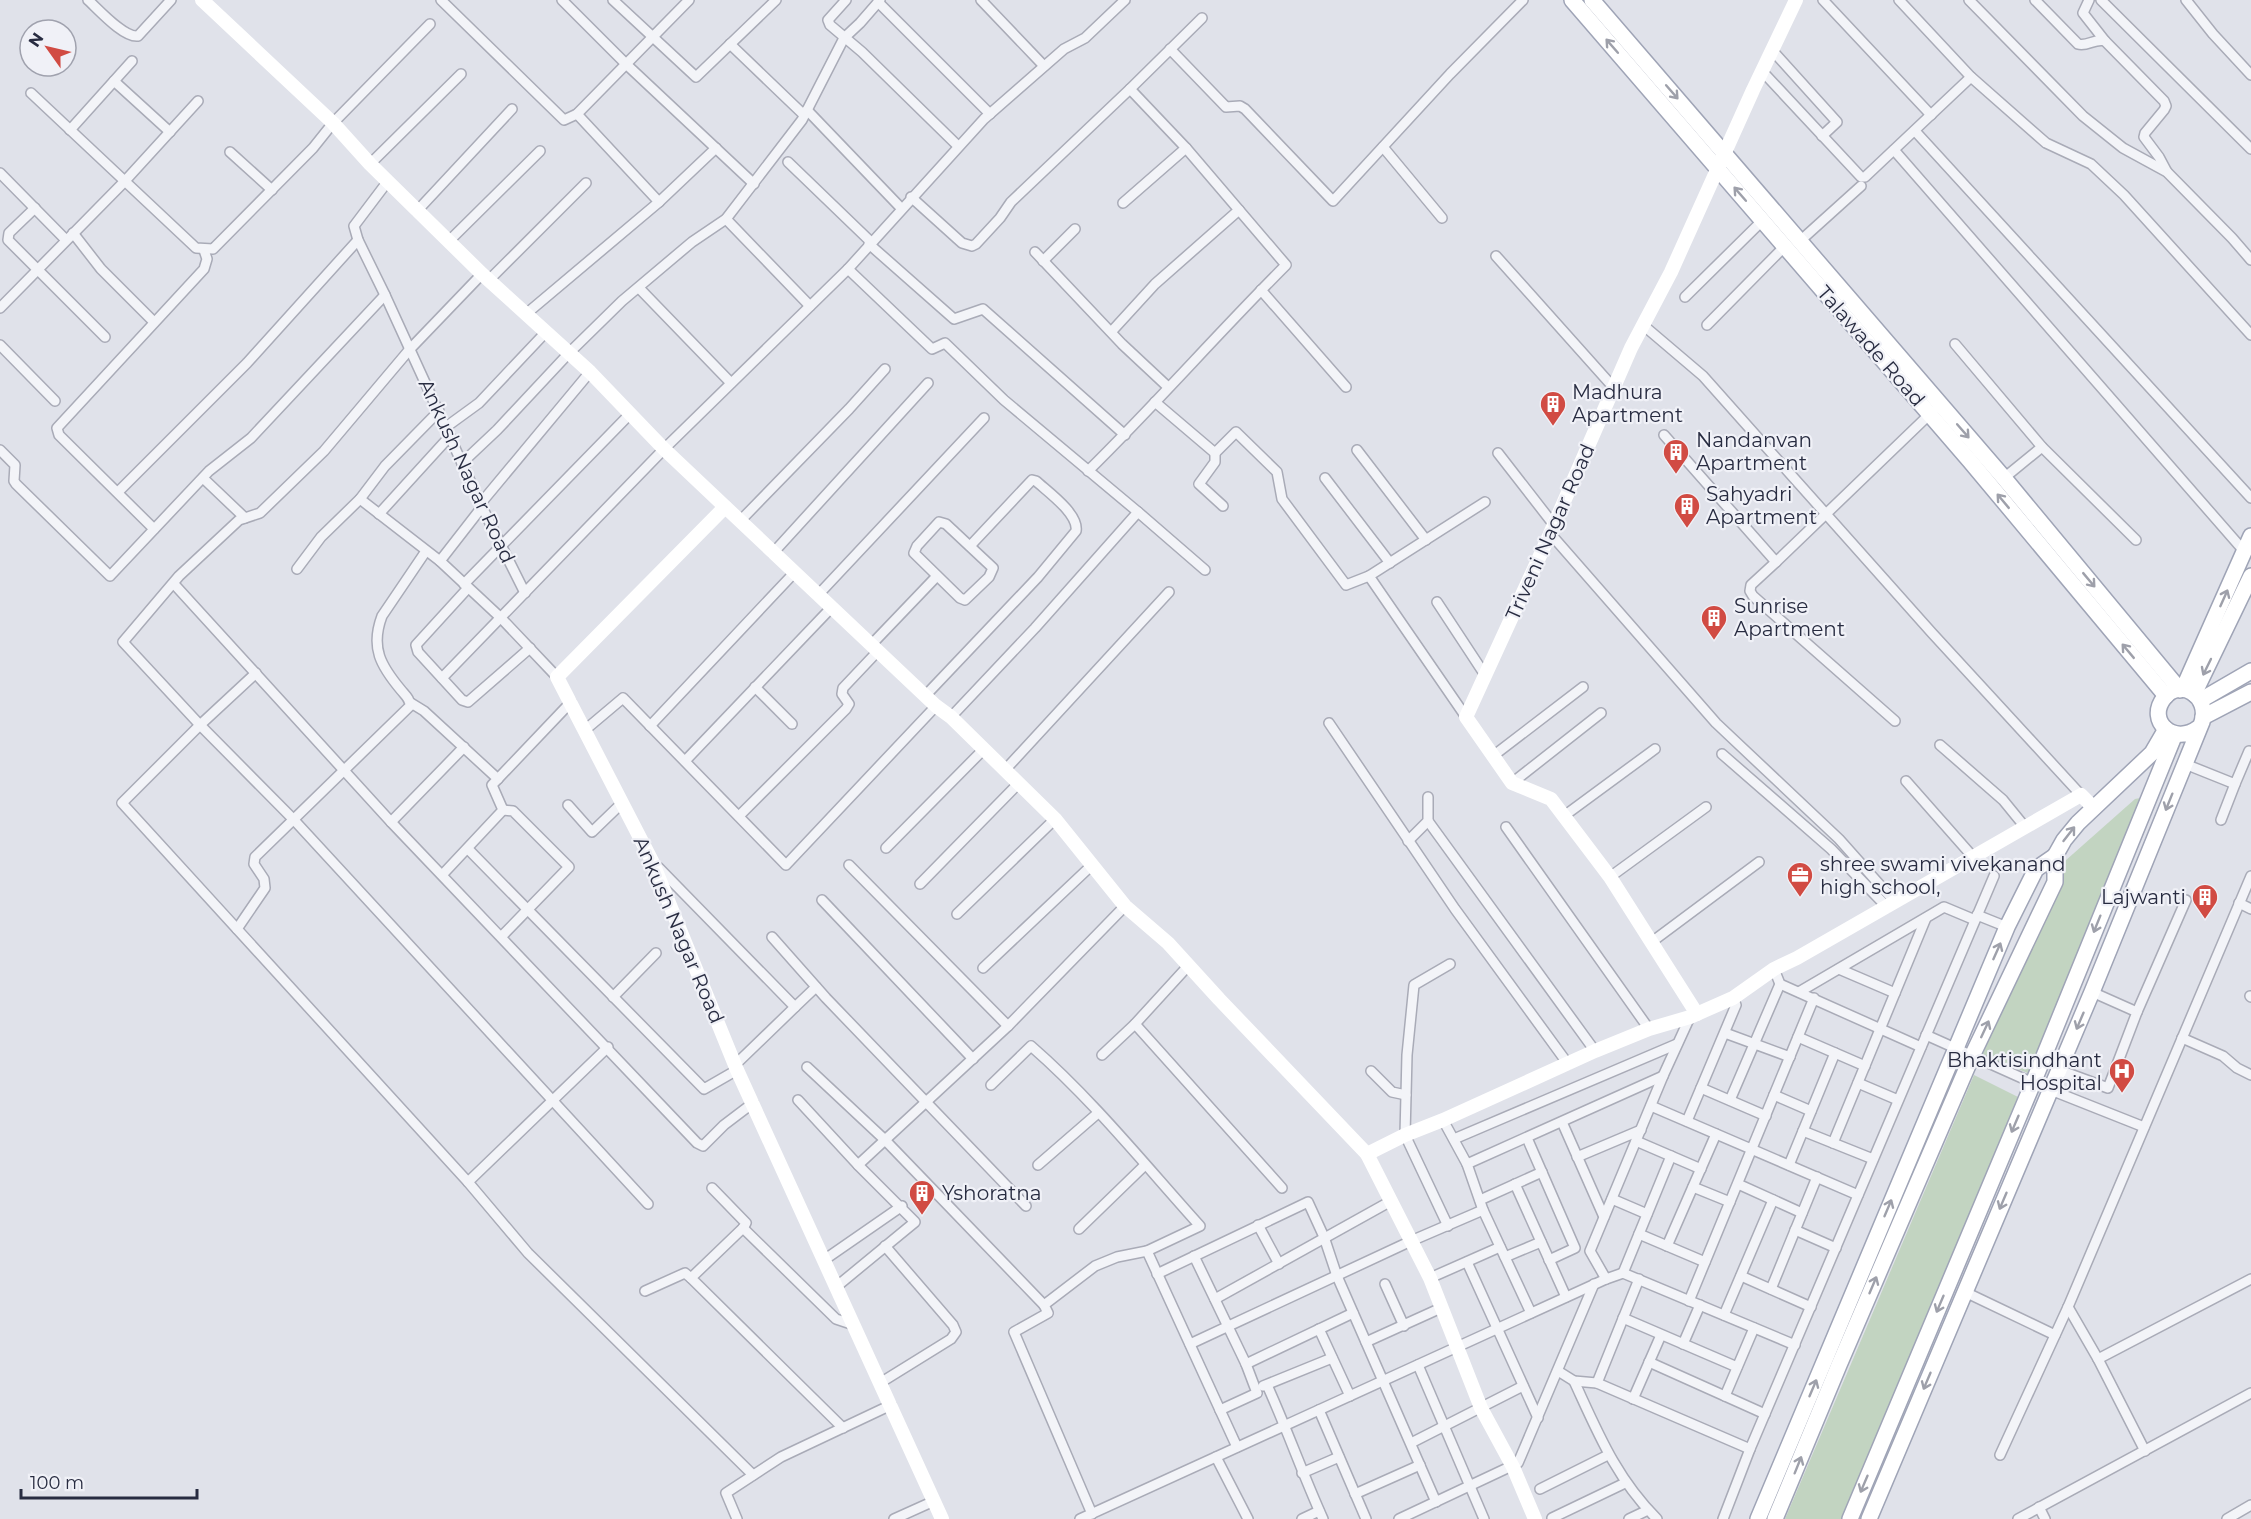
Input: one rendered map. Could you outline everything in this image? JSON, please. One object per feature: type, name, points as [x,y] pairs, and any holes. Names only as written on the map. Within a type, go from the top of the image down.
[{"type":"main road","name":"Talawade Road","points":[[1572,0],[1785,246],[1935,409],[2185,694]]},
{"type":"main road","name":"Talawade Road","points":[[1592,0],[1800,241],[1935,409],[2004,478],[2185,694]]},
{"type":"main road","points":[[2218,628],[2251,536]]},
{"type":"main road","points":[[2185,694],[2218,628],[2251,576]]},
{"type":"main road","points":[[2251,671],[2185,694],[2159,706],[2160,722],[2170,732],[2185,735],[2251,692]]},
{"type":"main road","points":[[1869,1519],[2092,992],[2201,723],[2204,708],[2185,694]]},
{"type":"main road","points":[[1758,1519],[1954,1048],[2007,927],[2036,869],[2055,856],[2078,823],[2152,753],[2170,732]]},
{"type":"main road","points":[[1850,1519],[2032,1083],[2170,732]]},
{"type":"main road","points":[[1775,1519],[1972,1056],[2055,882],[2055,856]]},
{"type":"street","points":[[88,0],[124,32],[134,37],[138,36],[171,0]]},
{"type":"street","points":[[202,0],[333,123],[417,211],[590,372],[663,449],[925,696],[951,717],[1055,819],[1125,906],[1168,943],[1367,1154],[1430,1278],[1481,1408],[1513,1467],[1535,1519]]},
{"type":"street","points":[[441,0],[564,120],[577,114],[689,0]]},
{"type":"street","points":[[562,0],[626,64],[754,184]]},
{"type":"street","points":[[613,0],[696,77],[776,0]]},
{"type":"street","points":[[846,0],[828,20],[830,26],[862,52],[958,146]]},
{"type":"street","points":[[981,0],[1044,66]]},
{"type":"street","points":[[442,678],[663,449],[848,269],[911,197],[990,114],[1064,49],[1085,38],[1125,0]]},
{"type":"street","points":[[1170,49],[1226,107],[1240,106],[1245,109],[1333,201],[1450,74],[1523,0]]},
{"type":"street","name":"Triveni Nagar Road","points":[[1466,717],[1643,324],[1671,272],[1796,0]]},
{"type":"street","points":[[1822,0],[1931,116]]},
{"type":"street","points":[[1899,0],[1971,77],[2046,143],[2091,165],[2124,195],[2251,335]]},
{"type":"street","points":[[1969,0],[2087,120],[2123,148],[2167,172]]},
{"type":"street","points":[[2035,0],[2078,44],[2086,44],[2098,39],[2104,41]]},
{"type":"street","points":[[2089,0],[2083,13],[2104,41],[2164,101],[2166,106],[2164,110],[2144,137],[2167,172],[2251,260]]},
{"type":"street","points":[[2101,0],[2251,149]]},
{"type":"street","points":[[2186,0],[2213,34],[2251,75]]},
{"type":"street","points":[[462,463],[497,430],[569,353],[639,288],[692,242],[726,219],[806,112],[843,38],[861,23],[879,1],[990,114]]},
{"type":"street","points":[[911,197],[962,243],[972,246],[1000,218],[1011,202],[1202,18]]},
{"type":"street","points":[[31,93],[196,249],[213,249],[313,148],[333,123],[430,24]]},
{"type":"street","points":[[730,44],[806,112],[901,208]]},
{"type":"street","points":[[1772,50],[1837,122],[1822,136]]},
{"type":"street","points":[[70,130],[132,61]]},
{"type":"street","points":[[1762,71],[1861,177],[1865,177],[1971,77]]},
{"type":"street","points":[[370,164],[461,74]]},
{"type":"street","points":[[114,81],[170,132]]},
{"type":"street","points":[[1088,471],[1286,265],[1186,148],[1130,89]]},
{"type":"street","points":[[2,301],[37,270],[124,182],[198,101]]},
{"type":"street","points":[[417,211],[512,109]]},
{"type":"street","points":[[577,114],[659,202]]},
{"type":"street","points":[[1915,131],[2251,498]]},
{"type":"street","points":[[1383,147],[1442,218]]},
{"type":"street","points":[[526,314],[659,202],[716,148]]},
{"type":"street","points":[[1123,203],[1186,148]]},
{"type":"street","points":[[1894,150],[2244,551]]},
{"type":"street","points":[[449,241],[540,151]]},
{"type":"street","points":[[230,152],[272,190]]},
{"type":"street","points":[[788,162],[870,243],[954,319],[983,309],[1125,435]]},
{"type":"street","points":[[0,173],[35,208],[70,237],[154,322]]},
{"type":"street","points":[[118,492],[247,363],[358,240],[354,226],[388,181]]},
{"type":"street","points":[[586,183],[410,349],[324,451],[260,513],[239,520],[179,576],[123,642],[200,725],[294,820],[648,1204]]},
{"type":"street","points":[[1800,241],[1861,186]]},
{"type":"street","points":[[35,208],[8,237],[8,240],[105,337]]},
{"type":"street","points":[[1112,332],[1155,284],[1239,210]]},
{"type":"street","points":[[726,219],[810,306]]},
{"type":"street","points":[[1685,297],[1763,220]]},
{"type":"street","points":[[1043,261],[1075,229]]},
{"type":"street","name":"Ankush Nagar Road","points":[[358,240],[481,505],[525,593]]},
{"type":"street","points":[[1707,325],[1785,246]]},
{"type":"street","points":[[154,529],[59,435],[57,428],[204,269],[207,259],[204,250]]},
{"type":"street","points":[[1035,252],[1168,387]]},
{"type":"street","points":[[1496,256],[1614,388]]},
{"type":"street","points":[[848,269],[932,349],[945,343],[1004,400],[1205,570]]},
{"type":"street","points":[[639,288],[731,383]]},
{"type":"street","points":[[1261,290],[1346,387]]},
{"type":"street","points":[[0,450],[15,465],[14,481],[16,484],[110,576],[203,478],[251,438],[385,295]]},
{"type":"street","points":[[1643,324],[1703,376],[2094,808]]},
{"type":"street","points":[[379,514],[448,431],[479,403],[546,332]]},
{"type":"street","points":[[1955,344],[2042,447],[2136,540]]},
{"type":"street","points":[[0,345],[55,401]]},
{"type":"street","points":[[740,521],[885,369]]},
{"type":"street","points":[[440,561],[481,505],[590,372]]},
{"type":"street","points":[[773,552],[928,383]]},
{"type":"street","points":[[1155,402],[1215,453]]},
{"type":"street","points":[[1895,721],[1750,591],[1751,585],[1935,409]]},
{"type":"street","points":[[297,569],[321,537],[360,500],[385,466],[439,411]]},
{"type":"street","points":[[530,648],[468,702],[462,700],[418,652],[416,645],[502,547],[630,414]]},
{"type":"street","points":[[818,595],[984,418]]},
{"type":"street","points":[[1223,506],[1199,484],[1215,462],[1215,453],[1236,432],[1277,472],[1282,499],[1346,585],[1369,576],[1485,502]]},
{"type":"street","points":[[1664,435],[1776,562]]},
{"type":"street","points":[[2004,478],[2042,447]]},
{"type":"street","points":[[1357,450],[1426,540]]},
{"type":"street","points":[[1498,453],[1555,539],[1716,723],[1839,839],[1891,904]]},
{"type":"street","points":[[203,478],[245,518]]},
{"type":"street","points":[[1325,478],[1390,563]]},
{"type":"street","points":[[925,696],[1038,577],[1076,531],[1077,525],[1072,515],[1036,481],[1032,480],[970,546]]},
{"type":"street","points":[[360,500],[440,561],[501,618],[557,677],[724,507]]},
{"type":"street","points":[[951,717],[1035,628],[1138,512]]},
{"type":"street","points":[[939,522],[946,524],[990,564],[992,572],[968,599],[960,598],[937,576],[914,553],[916,546],[939,522]]},
{"type":"street","points":[[426,551],[382,616],[378,626],[378,655],[384,669],[411,703],[424,711],[498,779]]},
{"type":"street","points":[[650,726],[795,572]]},
{"type":"street","points":[[739,816],[846,709],[849,704],[842,694],[843,688],[874,648],[937,576]]},
{"type":"street","points":[[1369,576],[1512,783],[1551,799],[1610,877],[1653,941],[1694,1016]]},
{"type":"street","points":[[174,584],[392,822],[700,1145],[705,1144],[724,1125],[753,1103]]},
{"type":"street","points":[[1005,770],[1169,592]]},
{"type":"street","points":[[1437,602],[1485,675]]},
{"type":"street","points":[[685,760],[832,607]]},
{"type":"street","points":[[256,673],[122,802],[468,1182],[528,1253],[753,1475]]},
{"type":"street","name":"Ankush Nagar Road","points":[[557,677],[652,861],[736,1067],[942,1519]]},
{"type":"street","points":[[755,687],[792,724]]},
{"type":"street","points":[[1493,756],[1583,687]]},
{"type":"street","points":[[585,730],[623,698],[786,865],[936,706]]},
{"type":"street","points":[[503,810],[492,785],[571,702]]},
{"type":"street","points":[[237,929],[265,888],[264,879],[254,860],[406,711],[411,703]]},
{"type":"street","points":[[1512,783],[1601,713]]},
{"type":"street","points":[[1329,723],[1408,841],[1568,1064]]},
{"type":"street","points":[[1940,745],[2003,800],[2025,827]]},
{"type":"street","points":[[392,822],[464,747]]},
{"type":"street","points":[[1564,816],[1654,749]]},
{"type":"street","points":[[886,848],[984,750]]},
{"type":"street","points":[[2221,820],[2249,751]]},
{"type":"street","points":[[1722,754],[1891,904]]},
{"type":"street","points":[[2185,764],[2235,783]]},
{"type":"street","points":[[1906,781],[1973,857]]},
{"type":"street","points":[[920,884],[1018,784]]},
{"type":"street","points":[[1367,1154],[1405,1134],[1443,1120],[1595,1051],[1649,1029],[1694,1016],[1733,998],[1774,969],[2081,795]]},
{"type":"street","points":[[1428,797],[1428,821],[1595,1051]]},
{"type":"street","points":[[568,805],[592,832],[622,803]]},
{"type":"street","points":[[1610,877],[1706,807]]},
{"type":"street","points":[[443,874],[503,810]]},
{"type":"street","points":[[502,936],[569,867],[513,811],[503,810]]},
{"type":"street","points":[[957,914],[1055,819]]},
{"type":"street","points":[[1408,841],[1428,821]]},
{"type":"street","points":[[1506,826],[1649,1029]]},
{"type":"street","points":[[468,849],[704,1089],[736,1067],[816,987]]},
{"type":"street","points":[[652,861],[795,1008]]},
{"type":"street","points":[[1653,941],[1759,862]]},
{"type":"street","points":[[849,865],[1008,1026]]},
{"type":"street","points":[[983,968],[1092,865]]},
{"type":"street","points":[[1723,1519],[1750,1449],[1995,876]]},
{"type":"street","points":[[2000,1455],[2068,1307],[2251,876]]},
{"type":"street","points":[[822,900],[973,1059]]},
{"type":"street","points":[[2059,1070],[2108,1088],[2137,1012],[2186,900]]},
{"type":"street","points":[[2239,903],[2251,909]]},
{"type":"street","points":[[858,1165],[1008,1026],[1125,906]]},
{"type":"street","points":[[1799,992],[1944,907],[2007,927]]},
{"type":"street","points":[[1833,1143],[1926,918]]},
{"type":"street","points":[[772,937],[816,987],[1026,1206]]},
{"type":"street","points":[[613,997],[656,953]]},
{"type":"street","points":[[1448,1226],[1405,1134],[1407,1055],[1414,985],[1450,964]]},
{"type":"street","points":[[1102,1055],[1135,1024],[1188,966]]},
{"type":"street","points":[[1730,1100],[1780,984],[1774,969]]},
{"type":"street","points":[[1839,969],[1895,993]]},
{"type":"street","points":[[1780,984],[1921,1047]]},
{"type":"street","points":[[2092,992],[2137,1012]]},
{"type":"street","points":[[1687,1121],[1736,1005],[1733,998]]},
{"type":"street","points":[[1689,1301],[1814,998]]},
{"type":"street","points":[[1606,1279],[1590,1251],[1677,1044],[1694,1016]]},
{"type":"street","points":[[1135,1024],[1282,1188]]},
{"type":"street","points":[[1725,1033],[1790,1057]]},
{"type":"street","points":[[1926,1035],[2032,1083],[2144,1127]]},
{"type":"street","points":[[1798,1037],[1865,1066]]},
{"type":"street","points":[[2182,1038],[2223,1056],[2237,1068],[2251,1075]]},
{"type":"street","points":[[1454,1139],[1677,1044]]},
{"type":"street","points":[[991,1085],[1031,1046],[1054,1066],[1200,1226],[1147,1251],[1117,1257],[1095,1266],[1044,1305]]},
{"type":"street","points":[[468,1182],[608,1047]]},
{"type":"street","points":[[1789,1165],[1835,1053]]},
{"type":"street","points":[[807,1067],[885,1140],[1044,1305],[1048,1313],[1014,1332],[1092,1514]]},
{"type":"street","points":[[1371,1071],[1392,1092],[1406,1095]]},
{"type":"street","points":[[1467,1164],[1663,1076]]},
{"type":"street","points":[[1858,1083],[1898,1101]]},
{"type":"street","points":[[1701,1088],[1766,1116]]},
{"type":"street","points":[[1774,1095],[1811,1111]]},
{"type":"street","points":[[798,1100],[915,1222],[836,1287]]},
{"type":"street","points":[[1651,1106],[1858,1195]]},
{"type":"street","points":[[1038,1165],[1098,1113]]},
{"type":"street","points":[[1443,1120],[1467,1164],[1483,1210],[1531,1313]]},
{"type":"street","points":[[1562,1122],[1604,1217]]},
{"type":"street","points":[[1577,1157],[1641,1130]]},
{"type":"street","points":[[1803,1131],[1873,1159]]},
{"type":"street","points":[[1667,1246],[1716,1134]]},
{"type":"street","points":[[1527,1138],[1575,1248],[1549,1260]]},
{"type":"street","points":[[1636,1141],[1701,1169]]},
{"type":"street","points":[[1623,1273],[1671,1156]]},
{"type":"street","points":[[1079,1229],[1145,1165]]},
{"type":"street","points":[[1480,1200],[1542,1172]]},
{"type":"street","points":[[1771,1289],[1817,1177]]},
{"type":"street","points":[[1515,1184],[1566,1297]]},
{"type":"street","points":[[1738,1184],[1802,1213]]},
{"type":"street","points":[[1693,1187],[1730,1203]]},
{"type":"street","points":[[691,1278],[746,1223],[712,1188]]},
{"type":"street","points":[[1612,1199],[1647,1214]]},
{"type":"street","points":[[1724,1315],[1773,1200]]},
{"type":"street","points":[[1215,1299],[1391,1201]]},
{"type":"street","points":[[1157,1274],[1308,1202],[1353,1313],[1436,1502]]},
{"type":"street","points":[[824,1260],[902,1206]]},
{"type":"street","points":[[1190,1344],[1483,1210]]},
{"type":"street","points":[[1258,1225],[1279,1264]]},
{"type":"street","points":[[743,1228],[836,1319],[854,1325]]},
{"type":"street","points":[[1795,1230],[1836,1248]]},
{"type":"street","points":[[1639,1234],[1706,1262]]},
{"type":"street","points":[[1505,1257],[1541,1242]]},
{"type":"street","points":[[880,1383],[951,1339],[956,1332],[952,1324],[885,1246]]},
{"type":"street","points":[[1430,1278],[1500,1247]]},
{"type":"street","points":[[1147,1251],[1237,1447]]},
{"type":"street","points":[[1194,1256],[1246,1364],[1257,1393],[1220,1410]]},
{"type":"street","points":[[1467,1262],[1538,1418]]},
{"type":"street","points":[[645,1291],[685,1273],[843,1428]]},
{"type":"street","points":[[1080,1519],[1594,1284],[1623,1273],[1795,1345]]},
{"type":"street","points":[[1741,1276],[1811,1306]]},
{"type":"street","points":[[1597,1383],[1639,1279]]},
{"type":"street","points":[[2098,1359],[2251,1279]]},
{"type":"street","points":[[1385,1284],[1404,1326]]},
{"type":"street","points":[[1404,1518],[1518,1464],[1594,1284]]},
{"type":"street","points":[[1965,1293],[2055,1335]]},
{"type":"street","points":[[1683,1344],[1700,1305]]},
{"type":"street","points":[[2068,1307],[2098,1359],[2145,1451]]},
{"type":"street","points":[[1366,1342],[1441,1308]]},
{"type":"street","points":[[1246,1364],[1353,1313]]},
{"type":"street","points":[[1623,1318],[1737,1367]]},
{"type":"street","points":[[1725,1396],[1754,1328]]},
{"type":"street","points":[[1319,1329],[1350,1396]]},
{"type":"street","points":[[1633,1399],[1661,1335]]},
{"type":"street","points":[[1255,1389],[1332,1358]]},
{"type":"street","points":[[1649,1362],[1765,1414]]},
{"type":"street","points":[[1418,1365],[1484,1519]]},
{"type":"street","points":[[1557,1371],[1574,1381],[1597,1383],[1750,1449]]},
{"type":"street","points":[[1574,1381],[1608,1455],[1625,1483],[1657,1519]]},
{"type":"street","points":[[1267,1385],[1286,1425],[1302,1473],[1321,1515],[1302,1519]]},
{"type":"street","points":[[1411,1443],[1523,1386]]},
{"type":"street","points":[[2018,1519],[2251,1393]]},
{"type":"street","points":[[737,1519],[726,1493],[781,1457],[891,1405]]},
{"type":"street","points":[[1319,1410],[1366,1519]]},
{"type":"street","points":[[1540,1489],[1608,1455]]},
{"type":"street","points":[[1216,1457],[1248,1519]]},
{"type":"street","points":[[1302,1473],[1339,1457]]},
{"type":"street","points":[[1355,1494],[1420,1465]]},
{"type":"street","points":[[1552,1518],[1625,1483]]},
{"type":"street","points":[[894,1519],[934,1501]]},
{"type":"street","points":[[2227,1519],[2251,1505]]},
{"type":"street","points":[[2039,1507],[2045,1519]]},
{"type":"street","points":[[1629,1519],[1648,1510]]},
{"type":"green space","points":[[2145,797],[2030,1074],[1981,1054],[2065,861],[2135,799]]},
{"type":"green space","points":[[1974,1075],[2018,1097],[1910,1364],[1843,1519],[1785,1519]]},
{"type":"place","name":"Madhura Apartment","points":[[1553,427]]},
{"type":"place","name":"Nandanvan Apartment","points":[[1676,475]]},
{"type":"place","name":"Sahyadri Apartment","points":[[1687,529]]},
{"type":"place","name":"Sunrise Apartment","points":[[1714,641]]},
{"type":"place","name":"shree swami vivekanand high school,","points":[[1800,898]]},
{"type":"place","name":"Lajwanti","points":[[2205,920]]},
{"type":"place","name":"Bhaktisindhant Hospital","points":[[2122,1094]]},
{"type":"place","name":"Yshoratna","points":[[922,1216]]}]
